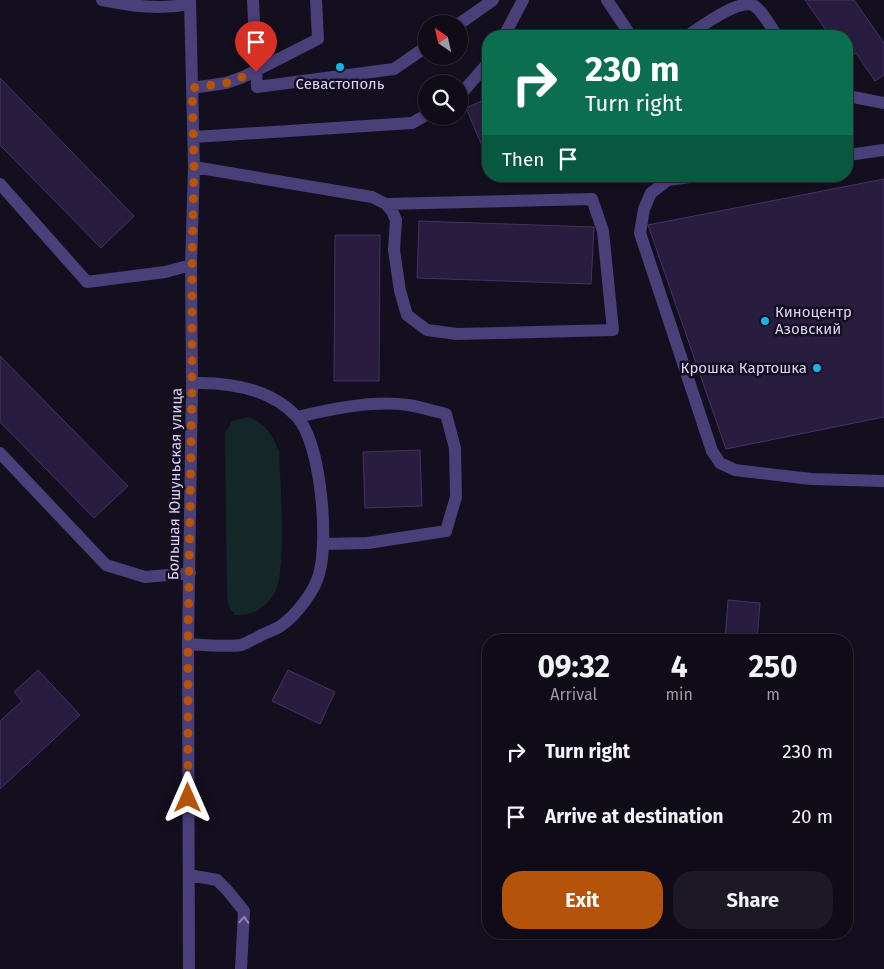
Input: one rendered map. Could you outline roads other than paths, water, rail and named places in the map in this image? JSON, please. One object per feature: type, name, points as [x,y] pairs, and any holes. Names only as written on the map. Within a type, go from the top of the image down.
[{"type":"street","points":[[102,0],[130,5],[168,8],[190,2]]},
{"type":"street","points":[[253,0],[257,87]]},
{"type":"street","points":[[192,88],[226,83],[256,72],[318,39],[316,0]]},
{"type":"street","points":[[468,18],[493,0]]},
{"type":"street","points":[[507,30],[523,0]]},
{"type":"street","points":[[607,0],[627,30]]},
{"type":"street","name":"Большая Юшуньская улица","points":[[189,969],[188,644],[194,167],[190,2]]},
{"type":"street","points":[[696,30],[731,5],[742,3],[752,4],[773,30]]},
{"type":"street","points":[[226,83],[257,87],[394,70],[418,53]]},
{"type":"street","points":[[468,86],[482,70]]},
{"type":"street","points":[[853,97],[884,103]]},
{"type":"street","points":[[194,137],[412,123],[418,120]]},
{"type":"street","points":[[853,154],[884,150]]},
{"type":"street","points":[[194,167],[372,197],[386,204],[396,220],[394,250],[400,291],[407,315],[427,330],[457,334],[613,330],[603,230],[592,199],[386,204]]},
{"type":"street","points":[[665,182],[651,193],[644,209],[640,233],[712,451],[720,463],[735,470],[811,479],[884,482]]},
{"type":"street","points":[[0,184],[87,282],[165,272],[192,265]]},
{"type":"street","points":[[188,644],[241,645],[281,625],[306,600],[319,574],[323,544],[320,477],[311,444],[298,418],[278,401],[244,387],[218,382],[192,383]]},
{"type":"street","points":[[298,418],[318,412],[367,405],[407,405],[446,414],[455,448],[456,497],[446,531],[368,543],[323,544]]},
{"type":"street","points":[[0,453],[106,564],[145,577],[190,572]]},
{"type":"street","points":[[188,875],[217,880],[244,912],[241,969]]},
{"type":"place","name":"Севастополь","points":[[340,67]]},
{"type":"place","name":"Киноцентр Азовский","points":[[765,321]]},
{"type":"place","name":"Крошка Картошка","points":[[817,368]]}]
